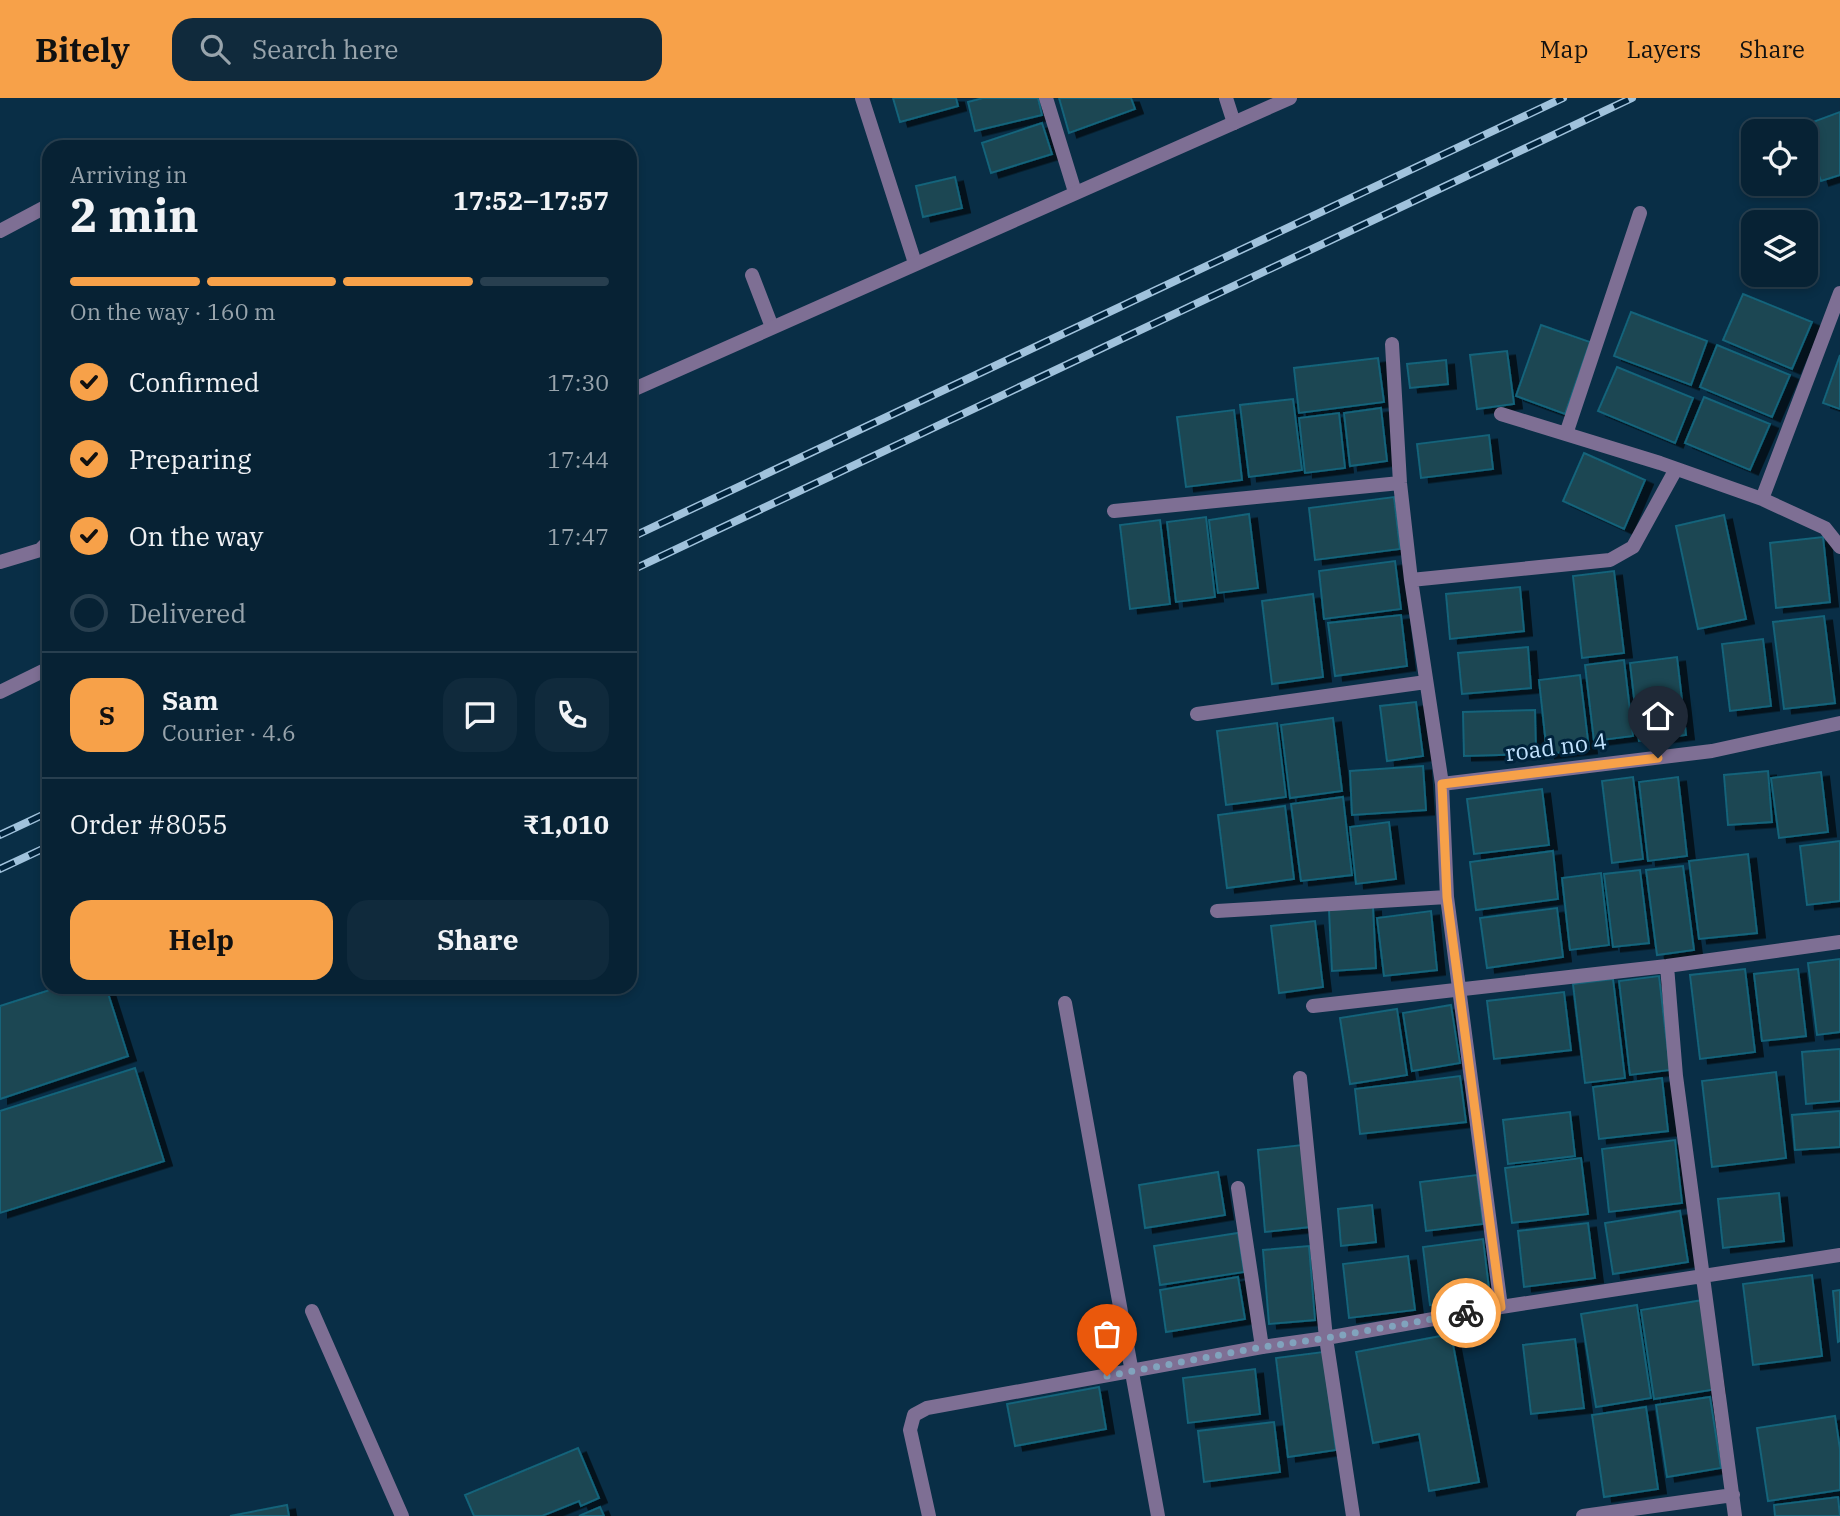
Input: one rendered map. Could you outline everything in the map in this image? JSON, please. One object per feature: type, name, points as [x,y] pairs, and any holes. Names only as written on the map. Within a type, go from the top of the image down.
[{"type":"street","points":[[862,98],[915,263]]},
{"type":"street","points":[[1046,98],[1075,192]]},
{"type":"street","points":[[1226,98],[1234,123]]},
{"type":"street","points":[[637,388],[1290,98]]},
{"type":"street","points":[[0,231],[42,209]]},
{"type":"street","points":[[1566,434],[1640,213]]},
{"type":"street","points":[[752,275],[772,327]]},
{"type":"street","points":[[1762,499],[1840,293]]},
{"type":"street","points":[[1392,344],[1400,483],[1411,580],[1442,784],[1447,897],[1501,1307]]},
{"type":"street","points":[[1502,414],[1762,499],[1825,528],[1840,547]]},
{"type":"street","points":[[1411,580],[1610,559],[1633,547],[1676,469]]},
{"type":"street","points":[[1114,511],[1400,483]]},
{"type":"street","points":[[0,562],[42,548]]},
{"type":"street","points":[[0,692],[42,671]]},
{"type":"street","points":[[1197,714],[1426,682]]},
{"type":"street","name":"road no 4","points":[[1442,784],[1712,751],[1840,723]]},
{"type":"street","points":[[1217,911],[1447,897]]},
{"type":"street","points":[[1313,1006],[1667,966],[1840,942]]},
{"type":"street","points":[[1667,966],[1676,1076],[1735,1516]]},
{"type":"street","points":[[1065,1003],[1158,1516]]},
{"type":"street","points":[[1300,1078],[1326,1338],[1353,1516]]},
{"type":"street","points":[[1238,1188],[1262,1347]]},
{"type":"street","points":[[929,1516],[910,1430],[914,1415],[927,1408],[1262,1347],[1840,1255]]},
{"type":"street","points":[[312,1311],[402,1516]]},
{"type":"street","points":[[1583,1516],[1733,1495]]},
{"type":"building","points":[[893,98],[956,98],[958,106],[900,122]]},
{"type":"building","points":[[983,98],[1038,98],[1042,115],[975,131],[968,102]]},
{"type":"building","points":[[1059,98],[1131,98],[1135,109],[1069,133]]},
{"type":"building","points":[[1840,112],[1840,175],[1821,181],[1818,172],[1818,120]]},
{"type":"building","points":[[1042,123],[1052,154],[991,173],[982,143]]},
{"type":"building","points":[[955,177],[962,208],[923,217],[916,186]]},
{"type":"building","points":[[1743,294],[1812,322],[1792,369],[1723,340]]},
{"type":"building","points":[[1631,312],[1707,341],[1691,385],[1614,356]]},
{"type":"building","points":[[1541,325],[1590,342],[1565,414],[1516,396]]},
{"type":"building","points":[[1717,345],[1790,375],[1772,417],[1700,387]]},
{"type":"building","points":[[1507,351],[1514,404],[1477,409],[1470,355]]},
{"type":"building","points":[[1840,355],[1840,409],[1823,403]]},
{"type":"building","points":[[1378,358],[1384,402],[1299,413],[1294,368]]},
{"type":"building","points":[[1446,360],[1448,384],[1410,388],[1407,364]]},
{"type":"building","points":[[1617,367],[1693,398],[1675,443],[1598,411]]},
{"type":"building","points":[[1704,397],[1770,424],[1750,470],[1685,443]]},
{"type":"building","points":[[1293,399],[1302,470],[1249,477],[1240,405]]},
{"type":"building","points":[[1381,408],[1387,461],[1350,466],[1344,413]]},
{"type":"building","points":[[1234,410],[1242,480],[1186,487],[1177,417]]},
{"type":"building","points":[[1339,413],[1345,468],[1305,473],[1299,418]]},
{"type":"building","points":[[1489,435],[1493,469],[1421,478],[1417,444]]},
{"type":"building","points":[[1584,453],[1645,480],[1624,529],[1563,501]]},
{"type":"building","points":[[1394,497],[1400,549],[1315,560],[1309,508]]},
{"type":"building","points":[[1249,514],[1258,588],[1218,593],[1209,520]]},
{"type":"building","points":[[1724,515],[1746,619],[1698,629],[1676,526]]},
{"type":"building","points":[[1206,517],[1215,597],[1176,602],[1167,522]]},
{"type":"building","points":[[1160,520],[1170,604],[1130,609],[1120,525]]},
{"type":"building","points":[[1823,537],[1830,602],[1776,608],[1770,543]]},
{"type":"building","points":[[1395,561],[1401,609],[1324,619],[1319,571]]},
{"type":"building","points":[[1614,571],[1624,653],[1582,658],[1573,576]]},
{"type":"building","points":[[1520,587],[1524,631],[1450,639],[1446,594]]},
{"type":"building","points":[[1313,594],[1323,677],[1272,684],[1262,601]]},
{"type":"building","points":[[1401,615],[1407,666],[1335,676],[1328,623]]},
{"type":"building","points":[[1824,616],[1835,703],[1784,709],[1773,622]]},
{"type":"building","points":[[1763,639],[1771,706],[1730,711],[1722,644]]},
{"type":"building","points":[[1528,647],[1531,688],[1462,694],[1458,653]]},
{"type":"building","points":[[1677,657],[1686,735],[1639,741],[1630,663]]},
{"type":"building","points":[[1624,660],[1633,736],[1594,741],[1585,665]]},
{"type":"building","points":[[1580,675],[1589,749],[1547,754],[1539,680]]},
{"type":"building","points":[[1416,702],[1423,756],[1387,761],[1380,706]]},
{"type":"building","points":[[1535,710],[1536,754],[1464,756],[1463,712]]},
{"type":"building","points":[[1333,718],[1342,791],[1290,798],[1281,725]]},
{"type":"building","points":[[1277,723],[1286,797],[1226,805],[1217,731]]},
{"type":"building","points":[[1423,766],[1426,810],[1352,815],[1350,771]]},
{"type":"building","points":[[1768,771],[1772,822],[1728,825],[1724,775]]},
{"type":"building","points":[[1821,772],[1828,832],[1779,838],[1771,778]]},
{"type":"building","points":[[1633,777],[1643,859],[1612,863],[1602,781]]},
{"type":"building","points":[[1678,777],[1687,856],[1648,861],[1639,782]]},
{"type":"building","points":[[1542,789],[1549,845],[1474,854],[1467,799]]},
{"type":"building","points":[[1343,797],[1352,875],[1301,881],[1291,804]]},
{"type":"building","points":[[1285,806],[1294,879],[1227,888],[1218,815]]},
{"type":"building","points":[[1389,822],[1396,879],[1356,884],[1350,827]]},
{"type":"building","points":[[1840,841],[1840,901],[1807,905],[1800,846]]},
{"type":"building","points":[[1553,851],[1558,899],[1476,910],[1470,862]]},
{"type":"building","points":[[1748,854],[1757,933],[1699,939],[1689,861]]},
{"type":"building","points":[[1683,866],[1694,950],[1657,955],[1646,870]]},
{"type":"building","points":[[1640,870],[1649,943],[1613,947],[1604,874]]},
{"type":"building","points":[[1601,873],[1609,945],[1570,950],[1562,878]]},
{"type":"building","points":[[1373,907],[1376,968],[1332,971],[1329,910]]},
{"type":"building","points":[[1557,908],[1563,957],[1487,968],[1480,918]]},
{"type":"building","points":[[1431,911],[1437,970],[1384,976],[1377,918]]},
{"type":"building","points":[[1315,921],[1323,987],[1279,993],[1271,926]]},
{"type":"building","points":[[1840,959],[1840,1032],[1817,1035],[1808,963]]},
{"type":"building","points":[[1745,969],[1755,1052],[1700,1059],[1690,975]]},
{"type":"building","points":[[1798,969],[1806,1036],[1762,1041],[1754,974]]},
{"type":"building","points":[[1659,976],[1670,1070],[1630,1075],[1619,981]]},
{"type":"building","points":[[1613,979],[1625,1078],[1585,1083],[1573,984]]},
{"type":"building","points":[[42,992],[108,994],[128,1056],[0,1099],[0,1006]]},
{"type":"building","points":[[1564,992],[1571,1050],[1494,1059],[1487,1001]]},
{"type":"building","points":[[1451,1005],[1460,1063],[1412,1071],[1403,1013]]},
{"type":"building","points":[[1397,1009],[1407,1075],[1350,1084],[1340,1018]]},
{"type":"building","points":[[1840,1049],[1840,1101],[1806,1104],[1802,1052]]},
{"type":"building","points":[[135,1068],[164,1161],[0,1213],[0,1111]]},
{"type":"building","points":[[1776,1072],[1786,1158],[1712,1167],[1702,1081]]},
{"type":"building","points":[[1460,1076],[1466,1122],[1360,1134],[1355,1089]]},
{"type":"building","points":[[1662,1078],[1668,1131],[1599,1139],[1593,1087]]},
{"type":"building","points":[[1840,1111],[1840,1147],[1795,1150],[1792,1115]]},
{"type":"building","points":[[1570,1112],[1575,1156],[1508,1164],[1503,1120]]},
{"type":"building","points":[[1675,1140],[1682,1203],[1609,1212],[1602,1149]]},
{"type":"building","points":[[1302,1145],[1310,1227],[1265,1232],[1258,1150]]},
{"type":"building","points":[[1581,1158],[1588,1214],[1512,1223],[1505,1168]]},
{"type":"building","points":[[1218,1172],[1225,1215],[1145,1228],[1139,1185]]},
{"type":"building","points":[[1477,1175],[1483,1224],[1426,1231],[1420,1182]]},
{"type":"building","points":[[1779,1193],[1784,1241],[1723,1248],[1718,1199]]},
{"type":"building","points":[[1372,1205],[1376,1242],[1341,1246],[1338,1209]]},
{"type":"building","points":[[1680,1211],[1688,1262],[1613,1274],[1605,1223]]},
{"type":"building","points":[[1588,1223],[1595,1278],[1524,1287],[1518,1231]]},
{"type":"building","points":[[1238,1233],[1244,1272],[1160,1285],[1154,1246]]},
{"type":"building","points":[[1483,1239],[1490,1297],[1430,1305],[1423,1247]]},
{"type":"building","points":[[1309,1246],[1315,1320],[1269,1324],[1263,1250]]},
{"type":"building","points":[[1408,1256],[1415,1310],[1349,1318],[1343,1264]]},
{"type":"building","points":[[1812,1275],[1822,1356],[1753,1365],[1743,1284]]},
{"type":"building","points":[[1238,1277],[1245,1319],[1166,1332],[1160,1290]]},
{"type":"building","points":[[1840,1290],[1840,1341],[1838,1342],[1833,1291]]},
{"type":"building","points":[[1703,1300],[1717,1389],[1654,1399],[1641,1310]]},
{"type":"building","points":[[1637,1305],[1651,1398],[1596,1407],[1581,1314]]},
{"type":"building","points":[[1451,1334],[1479,1482],[1429,1491],[1419,1434],[1373,1443],[1356,1352]]},
{"type":"building","points":[[1575,1339],[1584,1408],[1531,1414],[1523,1345]]},
{"type":"building","points":[[1323,1352],[1336,1450],[1288,1457],[1276,1358]]},
{"type":"building","points":[[1255,1369],[1260,1414],[1188,1423],[1183,1378]]},
{"type":"building","points":[[1099,1387],[1106,1429],[1015,1446],[1007,1404]]},
{"type":"building","points":[[1710,1397],[1721,1468],[1667,1477],[1656,1405]]},
{"type":"building","points":[[1646,1407],[1658,1489],[1604,1497],[1592,1415]]},
{"type":"building","points":[[1835,1416],[1840,1449],[1840,1490],[1768,1501],[1757,1428]]},
{"type":"building","points":[[1274,1422],[1280,1472],[1204,1482],[1198,1431]]},
{"type":"building","points":[[578,1448],[599,1498],[581,1506],[579,1501],[542,1516],[474,1516],[465,1495]]},
{"type":"building","points":[[1838,1497],[1840,1516],[1775,1516],[1774,1505]]},
{"type":"building","points":[[287,1505],[289,1516],[230,1516]]},
{"type":"building","points":[[600,1507],[604,1516],[579,1516]]},
{"type":"railway","points":[[637,535],[1563,98]]},
{"type":"railway","points":[[637,568],[1632,98]]},
{"type":"railway","points":[[0,835],[42,815]]},
{"type":"railway","points":[[0,869],[42,849]]},
{"type":"way so far","points":[[1107,1376],[1466,1313]]},
{"type":"route","points":[[1466,1313],[1501,1307],[1447,897],[1442,784],[1658,758]]}]
